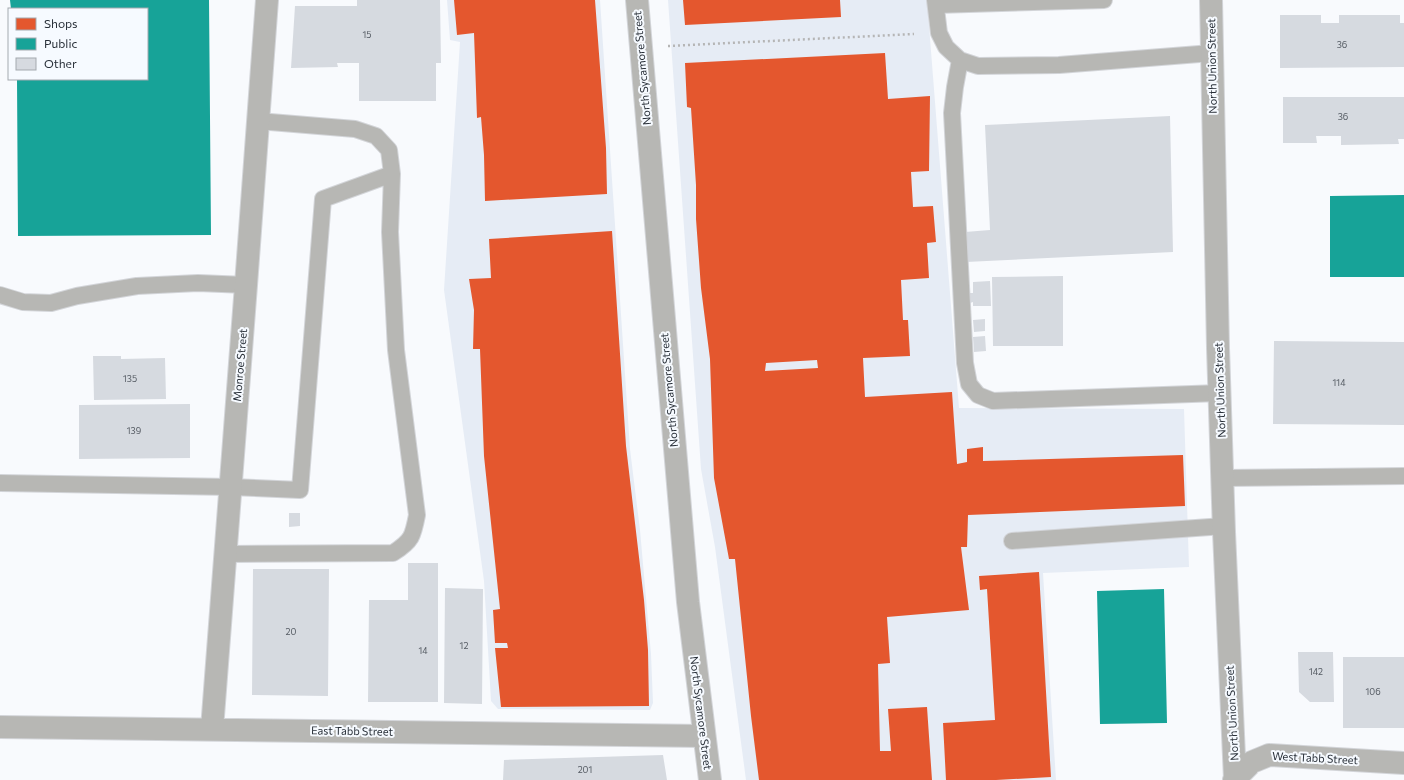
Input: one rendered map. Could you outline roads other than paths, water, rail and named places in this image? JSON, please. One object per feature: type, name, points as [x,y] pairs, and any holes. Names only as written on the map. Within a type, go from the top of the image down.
[{"type":"street","name":"Monroe Street","points":[[212,730],[267,0]]},
{"type":"street","name":"North Sycamore Street","points":[[637,0],[688,602],[710,780]]},
{"type":"street","name":"North Union Street","points":[[1211,0],[1222,478],[1235,780]]},
{"type":"street","name":"East Tabb Street","points":[[0,727],[704,736]]},
{"type":"street","name":"West Tabb Street","points":[[1235,780],[1252,762],[1269,755],[1404,763]]},
{"type":"lane","points":[[1104,0],[935,3],[939,33],[946,47],[960,60],[978,66],[1059,64],[1212,53]]},
{"type":"lane","points":[[960,60],[952,113],[965,363],[969,384],[978,395],[993,401],[1220,393]]},
{"type":"lane","points":[[225,554],[394,553],[406,545],[414,532],[417,515],[396,350],[390,232],[392,174],[389,150],[376,136],[355,129],[258,121]]},
{"type":"lane","points":[[0,483],[230,487],[300,490],[323,199],[392,174]]},
{"type":"lane","points":[[0,295],[24,302],[51,303],[77,296],[137,286],[198,283],[246,285]]},
{"type":"lane","points":[[1222,478],[1404,476]]},
{"type":"lane","points":[[1012,541],[1224,526]]}]
